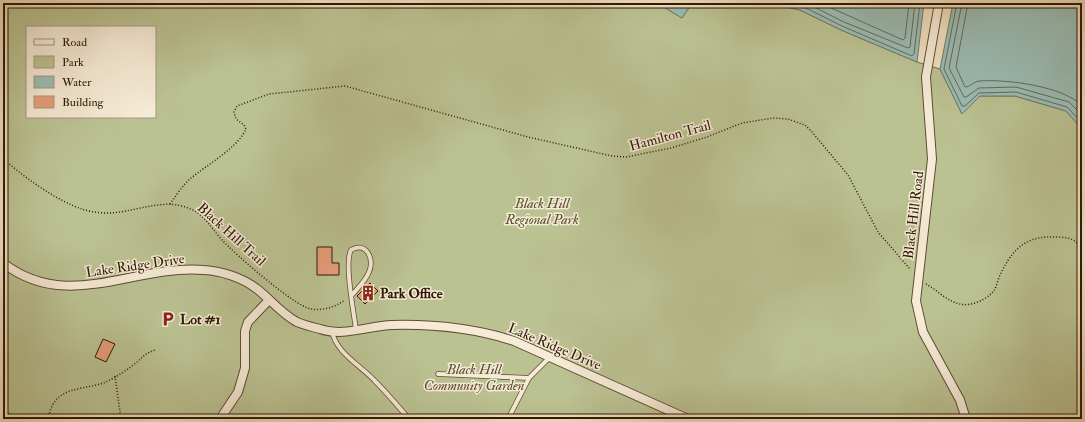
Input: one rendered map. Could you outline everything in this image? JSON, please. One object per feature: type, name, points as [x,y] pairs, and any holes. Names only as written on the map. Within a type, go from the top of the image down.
[{"type":"street","name":"Black Hill Road","points":[[939,3],[926,77],[932,159],[916,301],[923,332],[960,400],[966,419]]},
{"type":"street","name":"Lake Ridge Drive","points":[[3,263],[15,272],[43,283],[70,287],[173,270],[223,272],[256,288],[297,322],[322,330],[356,330],[391,325],[456,327],[507,339],[688,419]]},
{"type":"street","points":[[220,419],[238,392],[245,368],[245,331],[248,322],[269,300]]},
{"type":"lane","points":[[352,295],[369,273],[371,266],[369,254],[366,250],[361,248],[351,250],[349,255],[352,295],[356,330]]},
{"type":"lane","points":[[332,331],[336,344],[373,379],[409,419]]},
{"type":"lane","points":[[508,419],[529,378],[550,357]]},
{"type":"lane","points":[[438,374],[529,378]]},
{"type":"path","name":"Hamilton Trail","points":[[170,204],[189,180],[234,145],[244,133],[246,129],[244,125],[236,119],[234,112],[237,106],[269,94],[345,86],[528,137],[612,156],[626,157],[671,148],[707,137],[742,123],[774,118],[788,119],[805,125],[848,175],[878,232],[918,278],[952,301],[961,305],[981,301],[990,295],[995,289],[999,276],[1009,258],[1025,241],[1037,238],[1059,237],[1076,241],[1082,249]]},
{"type":"path","name":"Black Hill Trail","points":[[3,158],[36,184],[82,209],[110,213],[151,205],[170,204],[188,208],[198,214],[243,260],[304,307],[323,309],[335,306],[346,299],[346,303]]},
{"type":"path","points":[[50,419],[49,414],[57,398],[66,392],[93,387],[115,376],[137,362],[145,353],[155,350]]},
{"type":"path","points":[[115,376],[121,419]]},
{"type":"path","points":[[3,411],[20,419]]},
{"type":"path","points":[[34,419],[49,414]]},
{"type":"green space","name":"Black Hill Regional Park","points":[[3,3],[657,3],[682,18],[692,3],[768,3],[800,10],[841,30],[917,62],[940,69],[962,114],[980,96],[1015,96],[1066,111],[1082,129],[1082,419],[3,419]]},
{"type":"water","points":[[657,3],[692,3],[682,18]]},
{"type":"water","points":[[768,3],[924,3],[917,62],[841,30],[800,10]]},
{"type":"water","points":[[953,3],[1082,3],[1082,129],[1066,111],[1015,96],[980,96],[962,114],[940,69]]},
{"type":"building","points":[[317,247],[332,247],[332,263],[339,263],[339,275],[317,275]]},
{"type":"building","name":"Park Office","points":[[370,283],[378,291],[365,304],[357,296]]},
{"type":"building","points":[[103,339],[115,344],[106,362],[95,357]]},
{"type":"place","name":"Park Office","points":[[368,293]]},
{"type":"place","name":"Lot #1","points":[[168,319]]},
{"type":"park label","name":"Black Hill Community Garden","points":[[474,378]]}]
